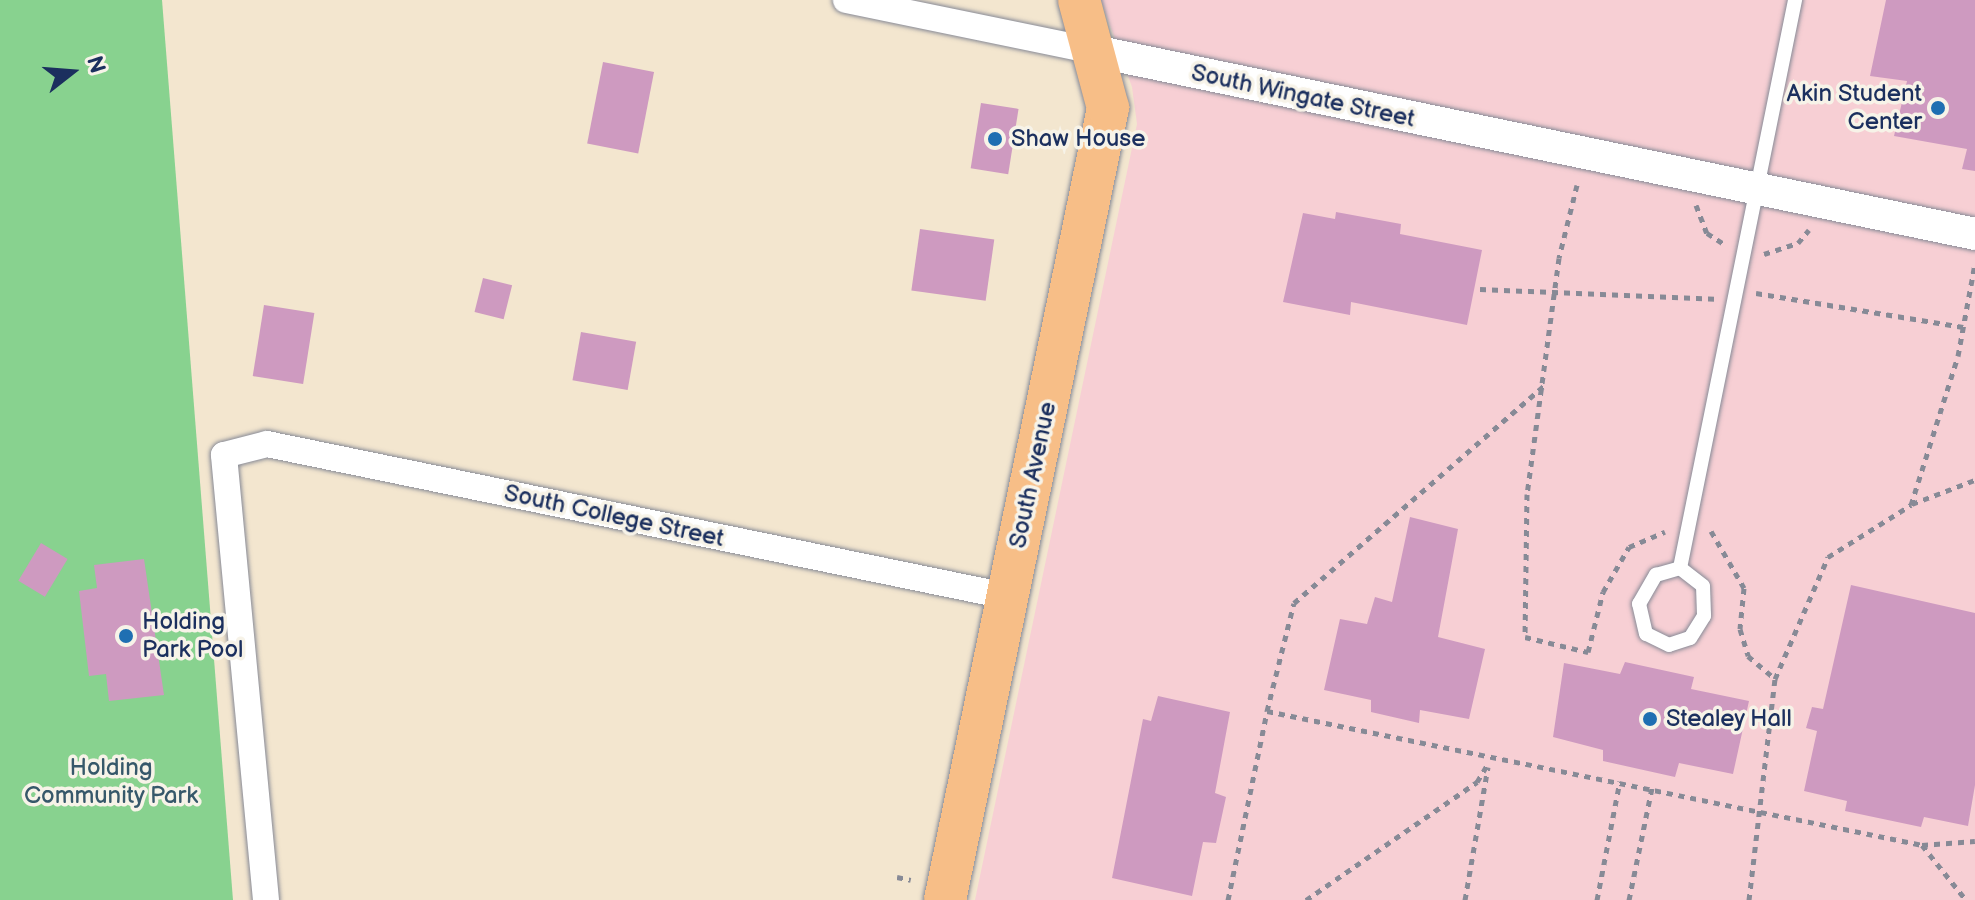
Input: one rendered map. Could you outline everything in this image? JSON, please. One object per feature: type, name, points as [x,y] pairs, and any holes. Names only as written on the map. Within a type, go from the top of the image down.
[{"type":"main road","name":"South Avenue","points":[[928,890],[1006,596],[1108,108],[1079,0]]},
{"type":"street","name":"South Wingate Street","points":[[846,0],[1760,192],[1975,234]]},
{"type":"street","name":"South College Street","points":[[266,900],[224,455],[267,444],[1006,596]]},
{"type":"lane","points":[[1680,568],[1760,192],[1795,0]]},
{"type":"lane","points":[[1680,568],[1703,586],[1704,616],[1690,638],[1669,645],[1646,634],[1639,604],[1656,575],[1680,568]]},
{"type":"path","points":[[1577,185],[1555,292],[1545,385],[1527,494],[1525,637],[1588,652],[1603,592],[1629,547],[1669,530]]},
{"type":"path","points":[[1695,200],[1707,233],[1727,246],[1724,259]]},
{"type":"path","points":[[1761,267],[1764,254],[1798,243],[1813,226]]},
{"type":"path","points":[[1911,505],[1963,327],[1975,262]]},
{"type":"path","points":[[1753,308],[1759,280]]},
{"type":"path","points":[[1713,314],[1719,285]]},
{"type":"path","points":[[1480,289],[1716,299]]},
{"type":"path","points":[[1756,293],[1963,327]]},
{"type":"path","points":[[1228,900],[1267,711],[1294,603],[1545,385]]},
{"type":"path","points":[[1749,900],[1757,809],[1775,679],[1828,557],[1911,505],[1975,480]]},
{"type":"path","points":[[1713,520],[1711,533],[1744,588],[1740,629],[1748,656],[1775,679]]},
{"type":"path","points":[[1267,711],[1922,845],[1975,841]]},
{"type":"path","points":[[1306,900],[1477,782],[1489,762],[1465,900]]},
{"type":"path","points":[[1597,900],[1620,781]]},
{"type":"path","points":[[1629,900],[1652,788]]},
{"type":"path","points":[[1922,845],[1966,900]]},
{"type":"path","points":[[897,877],[928,890]]},
{"type":"shaded area","points":[[1101,0],[1975,0],[1975,900],[975,900],[1137,124],[1132,87]]},
{"type":"green space","name":"Holding Community Park","points":[[0,0],[162,0],[233,900],[0,900]]},
{"type":"building","name":"Akin Student Center","points":[[1886,0],[1975,0],[1975,171],[1962,169],[1967,149],[1894,136],[1907,81],[1870,76]]},
{"type":"building","points":[[603,62],[654,72],[638,153],[587,143]]},
{"type":"building","name":"Shaw House","points":[[981,103],[1019,109],[1008,174],[971,168]]},
{"type":"building","points":[[1336,212],[1401,224],[1400,234],[1482,250],[1467,325],[1351,302],[1350,315],[1283,302],[1303,213],[1335,219]]},
{"type":"building","points":[[920,229],[994,239],[986,301],[911,290]]},
{"type":"building","points":[[483,278],[512,285],[504,319],[475,312]]},
{"type":"building","points":[[264,305],[314,313],[303,384],[253,376]]},
{"type":"building","points":[[581,332],[636,342],[628,390],[572,380]]},
{"type":"building","points":[[1410,517],[1458,529],[1438,637],[1485,649],[1469,719],[1420,710],[1419,723],[1371,712],[1371,700],[1324,690],[1340,619],[1367,624],[1375,597],[1392,602]]},
{"type":"building","points":[[41,543],[68,559],[45,597],[18,581]]},
{"type":"building","points":[[144,559],[164,695],[109,701],[106,674],[89,676],[79,591],[97,588],[94,565]]},
{"type":"building","points":[[1851,585],[1975,613],[1975,785],[1968,826],[1924,817],[1921,827],[1845,811],[1847,801],[1804,791],[1817,731],[1806,728],[1812,707],[1823,709]]},
{"type":"building","name":"Stealey Hall","points":[[1625,662],[1694,677],[1691,689],[1749,701],[1733,774],[1679,763],[1675,777],[1603,761],[1603,750],[1553,737],[1564,663],[1620,674]]},
{"type":"building","points":[[1158,696],[1230,712],[1215,793],[1226,797],[1216,843],[1203,842],[1192,896],[1112,878],[1143,719],[1151,721]]},
{"type":"place","name":"Akin Student Center","points":[[1938,108]]},
{"type":"place","name":"Shaw House","points":[[995,139]]},
{"type":"place","name":"Holding Park Pool","points":[[126,636]]},
{"type":"place","name":"Stealey Hall","points":[[1650,719]]}]
